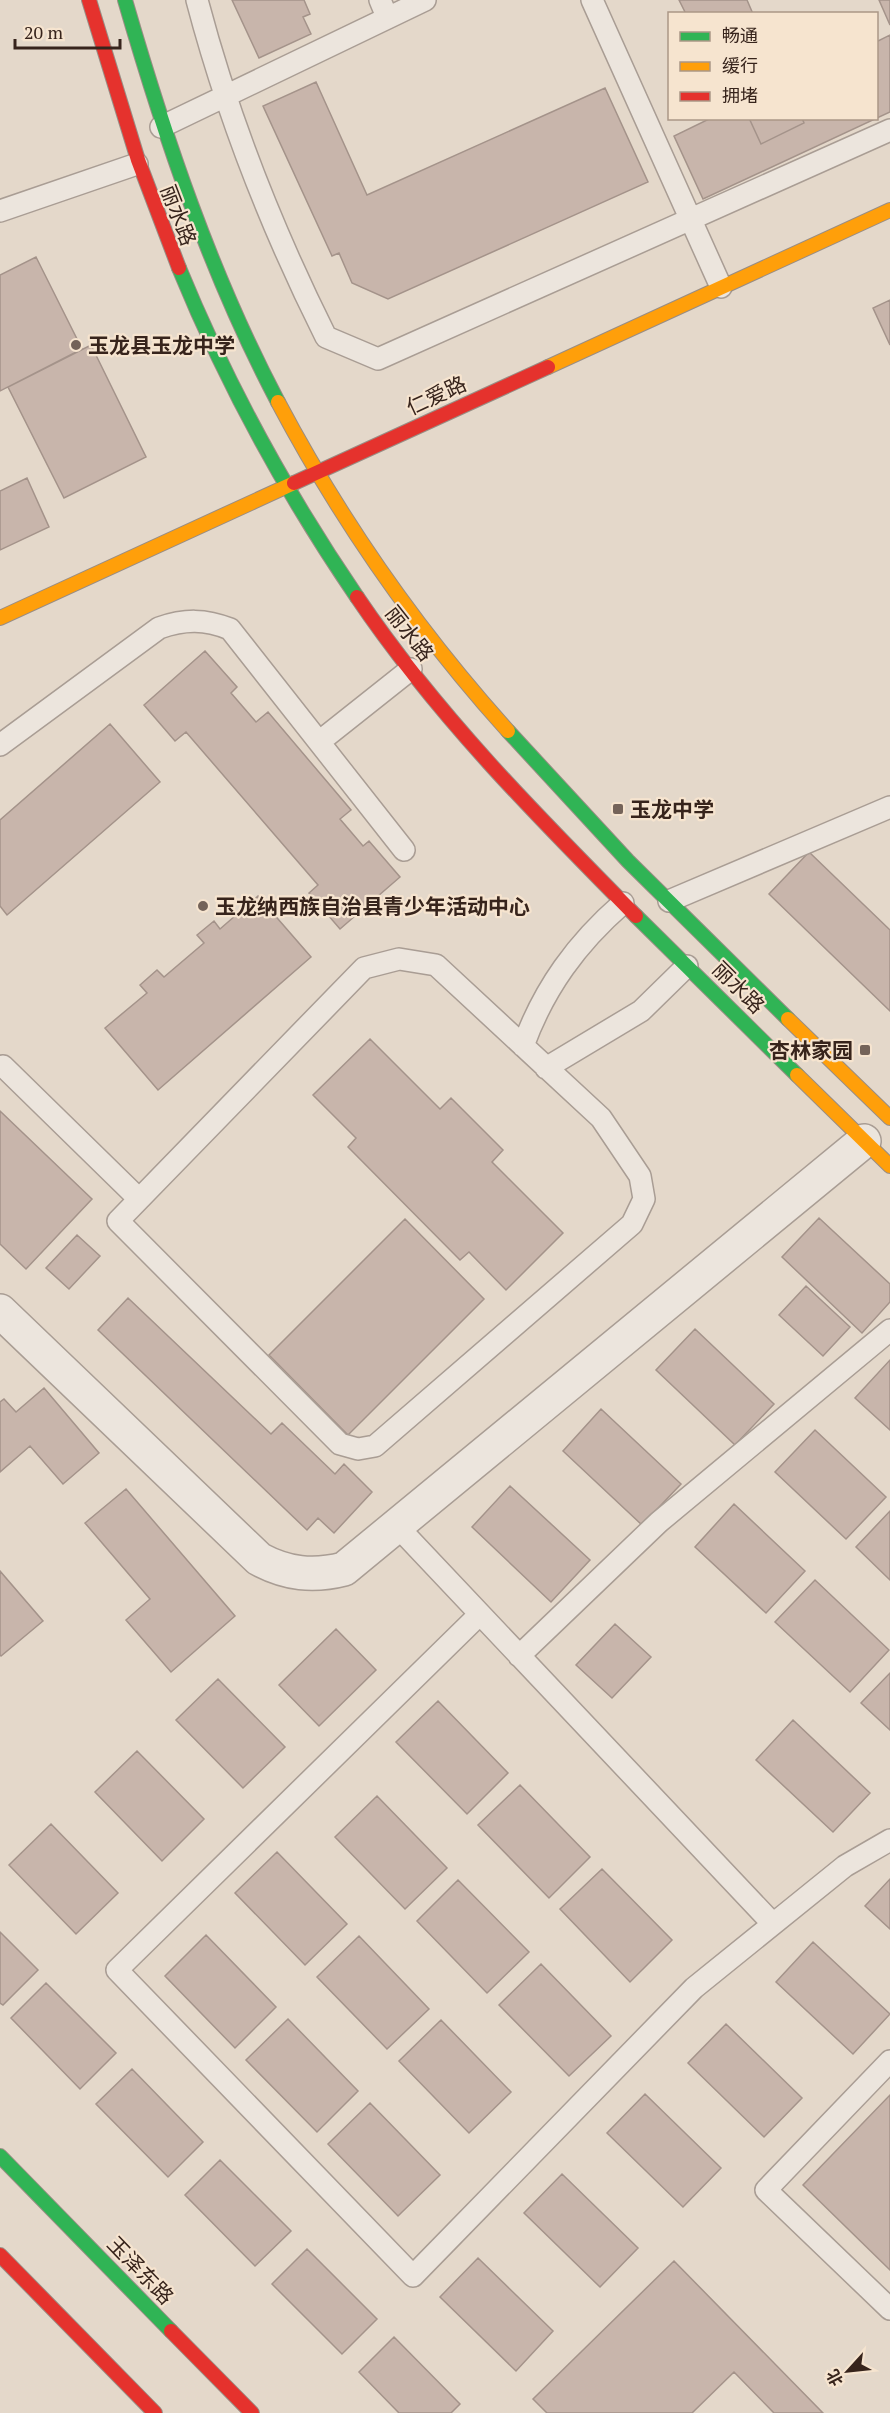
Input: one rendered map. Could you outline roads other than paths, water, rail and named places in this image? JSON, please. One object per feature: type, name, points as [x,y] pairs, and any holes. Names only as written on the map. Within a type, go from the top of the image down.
[{"type":"street","name":"丽水路","points":[[89,0],[137,164],[199,321],[235,397],[286,487],[359,601],[445,711],[577,857],[890,1166]]},
{"type":"street","name":"丽水路","points":[[125,0],[162,127],[198,231],[230,307],[266,381],[318,473],[387,580],[471,689],[602,834],[890,1118]]},
{"type":"street","name":"仁爱路","points":[[0,618],[890,210]]},
{"type":"street","points":[[0,1311],[259,1559],[291,1572],[326,1574],[344,1569],[864,1141]]},
{"type":"street","name":"玉泽东路","points":[[0,2156],[252,2413]]},
{"type":"street","points":[[0,2254],[155,2413]]},
{"type":"lane","points":[[197,0],[225,96],[261,196],[292,268],[326,337],[378,359],[890,130]]},
{"type":"lane","points":[[162,127],[225,96],[384,9],[425,0]]},
{"type":"lane","points":[[592,0],[721,287]]},
{"type":"lane","points":[[0,211],[137,164]]},
{"type":"lane","points":[[0,745],[159,628],[177,622],[196,620],[213,622],[230,629],[404,850]]},
{"type":"lane","points":[[319,742],[411,669]]},
{"type":"lane","points":[[669,901],[890,807]]},
{"type":"lane","points":[[523,1046],[531,1022],[558,973],[592,932],[623,903]]},
{"type":"lane","points":[[399,959],[436,965],[546,1068],[601,1118],[640,1176],[644,1199],[639,1212],[632,1224],[375,1446],[358,1449],[340,1444],[118,1221],[364,968],[399,959]]},
{"type":"lane","points":[[546,1068],[641,1011],[687,966]]},
{"type":"lane","points":[[3,1066],[139,1199]]},
{"type":"lane","points":[[519,1656],[659,1522],[890,1330]]},
{"type":"lane","points":[[397,1526],[773,1924]]},
{"type":"lane","points":[[480,1614],[117,1970],[413,2276],[694,1988],[845,1866],[890,1840]]},
{"type":"lane","points":[[890,2061],[766,2190],[890,2309]]},
{"type":"place","name":"玉龙县玉龙中学","points":[[76,345]]},
{"type":"place","name":"玉龙中学","points":[[618,809]]},
{"type":"place","name":"玉龙纳西族自治县青少年活动中心","points":[[203,906]]},
{"type":"place","name":"杏林家园","points":[[865,1050]]}]
